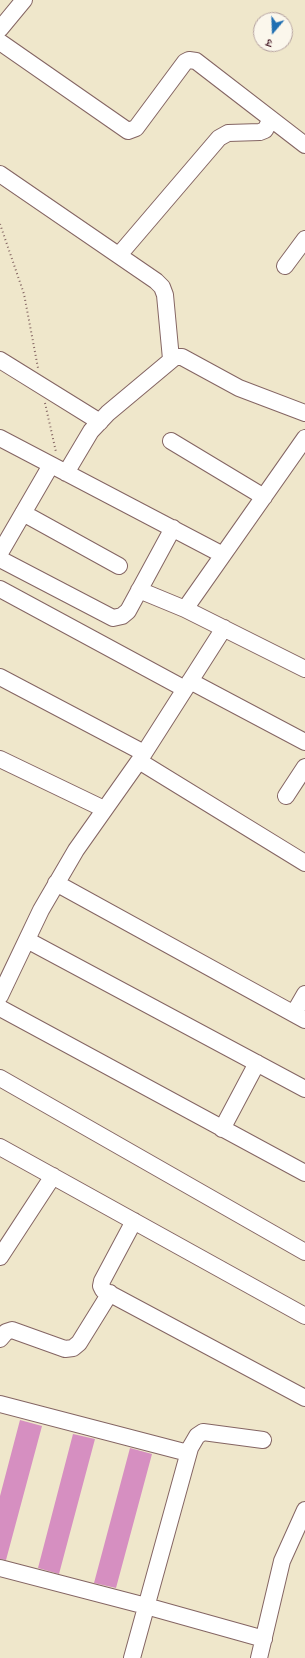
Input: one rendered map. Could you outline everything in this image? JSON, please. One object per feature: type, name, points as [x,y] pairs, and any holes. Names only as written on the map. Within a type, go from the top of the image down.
[{"type":"street","points":[[0,29],[24,0]]},
{"type":"street","points":[[0,42],[128,131],[136,128],[189,60],[196,61],[305,144]]},
{"type":"street","points":[[119,255],[219,138],[228,133],[260,132],[264,130],[271,119]]},
{"type":"street","points":[[0,174],[119,255],[156,281],[162,287],[165,295],[172,359]]},
{"type":"street","points":[[295,261],[305,239]]},
{"type":"street","points":[[66,473],[92,431],[100,422],[175,357],[182,357],[239,388],[305,413]]},
{"type":"street","points":[[0,360],[100,422]]},
{"type":"street","points":[[0,438],[223,555]]},
{"type":"street","points":[[185,609],[305,438]]},
{"type":"street","points":[[172,441],[264,496]]},
{"type":"street","points":[[0,553],[51,465]]},
{"type":"street","points":[[23,513],[119,566]]},
{"type":"street","points":[[0,559],[113,618],[122,616],[128,611],[173,528]]},
{"type":"street","points":[[0,590],[305,742]]},
{"type":"street","points":[[139,590],[185,609],[305,669]]},
{"type":"street","points":[[0,996],[6,967],[27,940],[56,883],[76,850],[141,757],[224,628]]},
{"type":"street","points":[[0,677],[141,757],[305,863]]},
{"type":"street","points":[[0,759],[104,809]]},
{"type":"street","points":[[286,796],[305,767]]},
{"type":"street","points":[[56,883],[299,1016],[305,994]]},
{"type":"street","points":[[27,940],[305,1089]]},
{"type":"street","points":[[0,1008],[305,1173]]},
{"type":"street","points":[[222,1129],[257,1063]]},
{"type":"street","points":[[0,1078],[305,1252]]},
{"type":"street","points":[[0,1147],[305,1316]]},
{"type":"street","points":[[0,1257],[53,1176]]},
{"type":"street","points":[[134,1221],[100,1286],[110,1293],[305,1398]]},
{"type":"street","points":[[0,1339],[6,1332],[12,1330],[65,1349],[73,1348],[79,1343],[110,1293]]},
{"type":"street","points":[[0,1404],[188,1453]]},
{"type":"street","points":[[132,1658],[188,1453],[197,1436],[202,1432],[263,1440]]},
{"type":"street","points":[[259,1658],[282,1561],[305,1510]]},
{"type":"street","points":[[0,1568],[146,1606],[264,1639]]},
{"type":"path","points":[[0,224],[24,294],[41,386],[56,452],[51,465]]},
{"type":"building","points":[[20,1420],[42,1426],[6,1560],[0,1559],[0,1496]]},
{"type":"building","points":[[73,1434],[95,1439],[59,1574],[38,1568]]},
{"type":"building","points":[[130,1448],[152,1454],[116,1588],[94,1583]]}]
